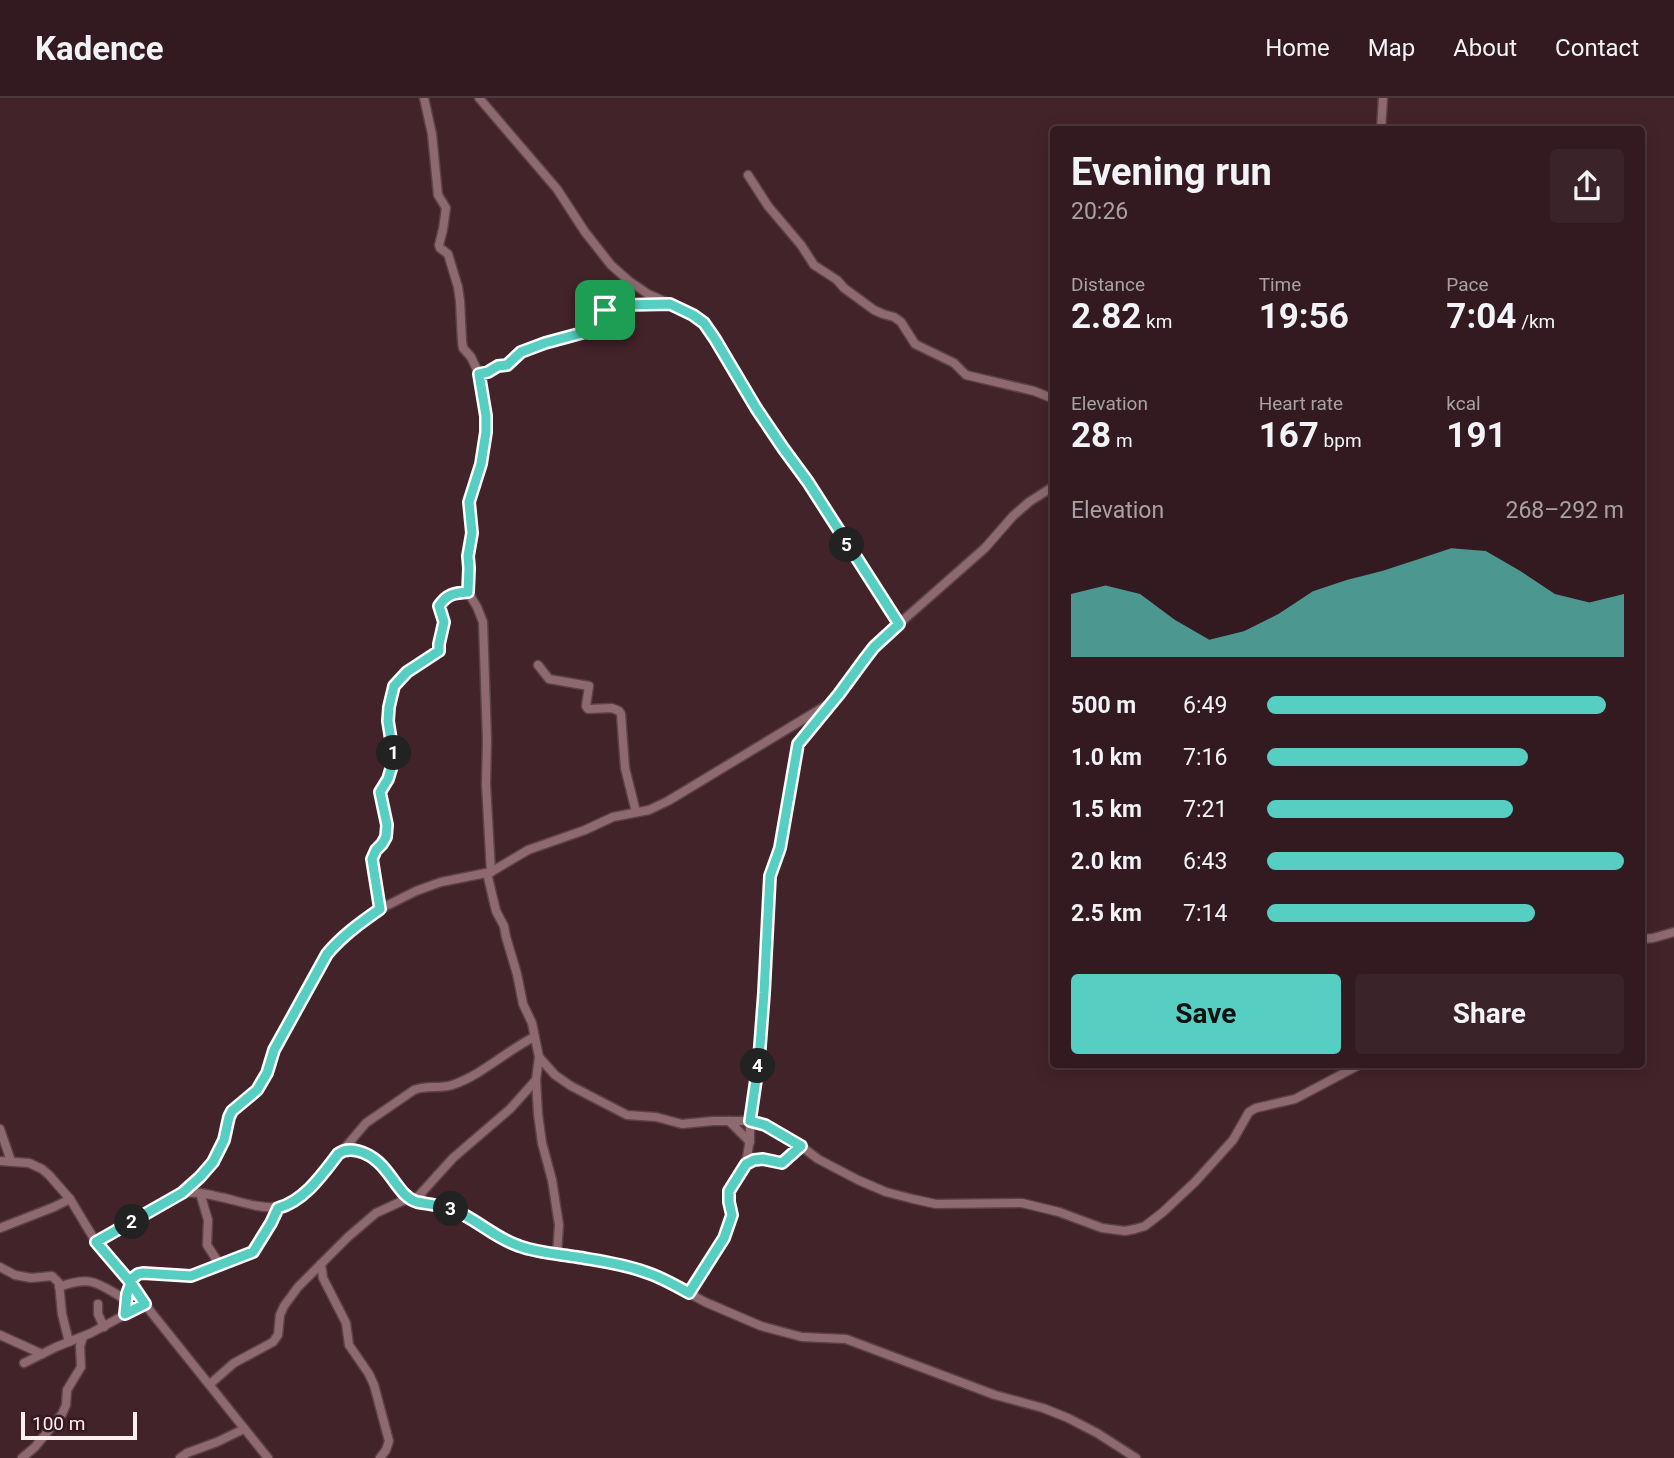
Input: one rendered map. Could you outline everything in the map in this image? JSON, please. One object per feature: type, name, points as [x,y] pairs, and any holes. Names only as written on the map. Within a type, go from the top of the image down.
[{"type":"street","points":[[424,98],[432,134],[438,195],[446,208],[439,245],[448,254],[460,295],[461,341],[479,374],[486,416],[481,464],[469,502],[472,533],[468,556],[468,592],[483,622],[489,872],[496,911],[504,926],[539,1057],[536,1080],[538,1114],[559,1225],[557,1254]]},
{"type":"street","points":[[479,98],[557,189],[611,265],[648,294],[704,323],[756,408],[808,482],[899,624]]},
{"type":"street","points":[[1381,126],[1383,98]]},
{"type":"street","points":[[748,175],[768,206],[802,245],[814,265],[874,310],[894,317],[915,344],[954,363],[961,372],[971,377],[1034,391],[1050,397]]},
{"type":"street","points":[[479,374],[507,365],[521,352],[582,333],[593,318],[611,307],[670,304]]},
{"type":"street","points":[[689,1293],[724,1238],[732,1215],[729,1191],[746,1164],[763,1015],[770,876],[780,848],[798,744],[874,647],[985,548],[1013,516],[1050,489]]},
{"type":"street","points":[[380,909],[372,859],[386,837],[387,825],[380,792],[388,779],[394,759],[388,721],[394,686],[407,672],[439,651],[444,622],[439,606],[443,600],[449,595],[468,592]]},
{"type":"street","points":[[538,665],[550,679],[589,686],[586,706],[588,709],[612,708],[620,711],[625,768],[636,812]]},
{"type":"street","points":[[96,1242],[182,1193],[200,1177],[219,1153],[232,1111],[257,1090],[267,1073],[274,1050],[327,954],[344,935],[400,898],[441,882],[489,872],[528,850],[613,817],[649,810],[677,797],[832,702]]},
{"type":"street","points":[[1645,939],[1674,932]]},
{"type":"street","points":[[182,1193],[200,1193],[278,1208],[288,1205],[310,1188],[366,1123],[414,1090],[454,1084],[534,1037]]},
{"type":"street","points":[[539,1057],[571,1086],[627,1115],[656,1117],[682,1124],[750,1121],[765,1125],[818,1159],[886,1192],[936,1204],[1022,1203],[1059,1212],[1102,1228],[1125,1231],[1145,1226],[1195,1182],[1233,1140],[1249,1112],[1295,1099],[1354,1068]]},
{"type":"street","points":[[210,1384],[234,1363],[276,1339],[284,1306],[321,1264],[376,1213],[411,1199],[510,1109],[536,1080]]},
{"type":"street","points":[[729,1121],[750,1142]]},
{"type":"street","points":[[0,1129],[11,1161]]},
{"type":"street","points":[[746,1164],[763,1159],[782,1163],[801,1146]]},
{"type":"street","points":[[343,1150],[356,1151],[375,1159],[411,1199],[447,1207],[463,1214],[493,1235],[521,1247],[637,1269],[761,1326],[802,1337],[846,1339],[995,1395],[1043,1408],[1097,1433],[1136,1458]]},
{"type":"street","points":[[0,1161],[29,1163],[41,1169],[70,1199],[96,1242],[268,1458]]},
{"type":"street","points":[[200,1193],[208,1220],[207,1245],[219,1265]]},
{"type":"street","points":[[0,1228],[70,1199]]},
{"type":"street","points":[[125,1314],[130,1282],[140,1273],[191,1276],[253,1252],[278,1208]]},
{"type":"street","points":[[321,1264],[323,1278],[346,1323],[349,1345],[374,1385],[389,1441],[380,1458]]},
{"type":"street","points":[[0,1267],[15,1275],[31,1278],[54,1277],[60,1287],[62,1314],[69,1342]]},
{"type":"street","points":[[60,1287],[75,1282],[96,1282],[127,1300]]},
{"type":"street","points":[[98,1304],[98,1314],[104,1327]]},
{"type":"street","points":[[24,1363],[104,1327],[145,1304]]},
{"type":"street","points":[[0,1335],[42,1354]]},
{"type":"street","points":[[22,1458],[35,1447],[62,1414],[68,1390],[81,1367],[80,1346],[83,1337]]},
{"type":"street","points":[[180,1458],[244,1429]]},
{"type":"route","points":[[605,310],[598,313],[582,333],[521,352],[509,364],[496,366],[479,374],[486,432],[481,464],[469,502],[472,533],[468,553],[468,592],[449,595],[443,600],[439,606],[444,618],[439,651],[407,672],[394,686],[388,721],[394,759],[388,779],[380,792],[387,825],[386,837],[372,859],[380,909],[350,930],[327,954],[274,1050],[262,1082],[251,1096],[232,1111],[224,1140],[213,1162],[182,1193],[96,1242],[131,1283],[125,1314],[145,1304],[131,1283],[129,1281],[138,1274],[191,1276],[253,1252],[278,1208],[288,1205],[310,1188],[343,1150],[364,1153],[375,1159],[414,1201],[447,1207],[463,1214],[493,1235],[521,1247],[629,1267],[663,1279],[689,1293],[724,1238],[732,1215],[729,1191],[746,1164],[763,1159],[782,1163],[801,1146],[765,1125],[750,1121],[759,1059],[770,876],[780,848],[800,740],[822,716],[874,647],[899,624],[808,482],[756,408],[704,323],[670,304],[624,305],[605,310]]}]
